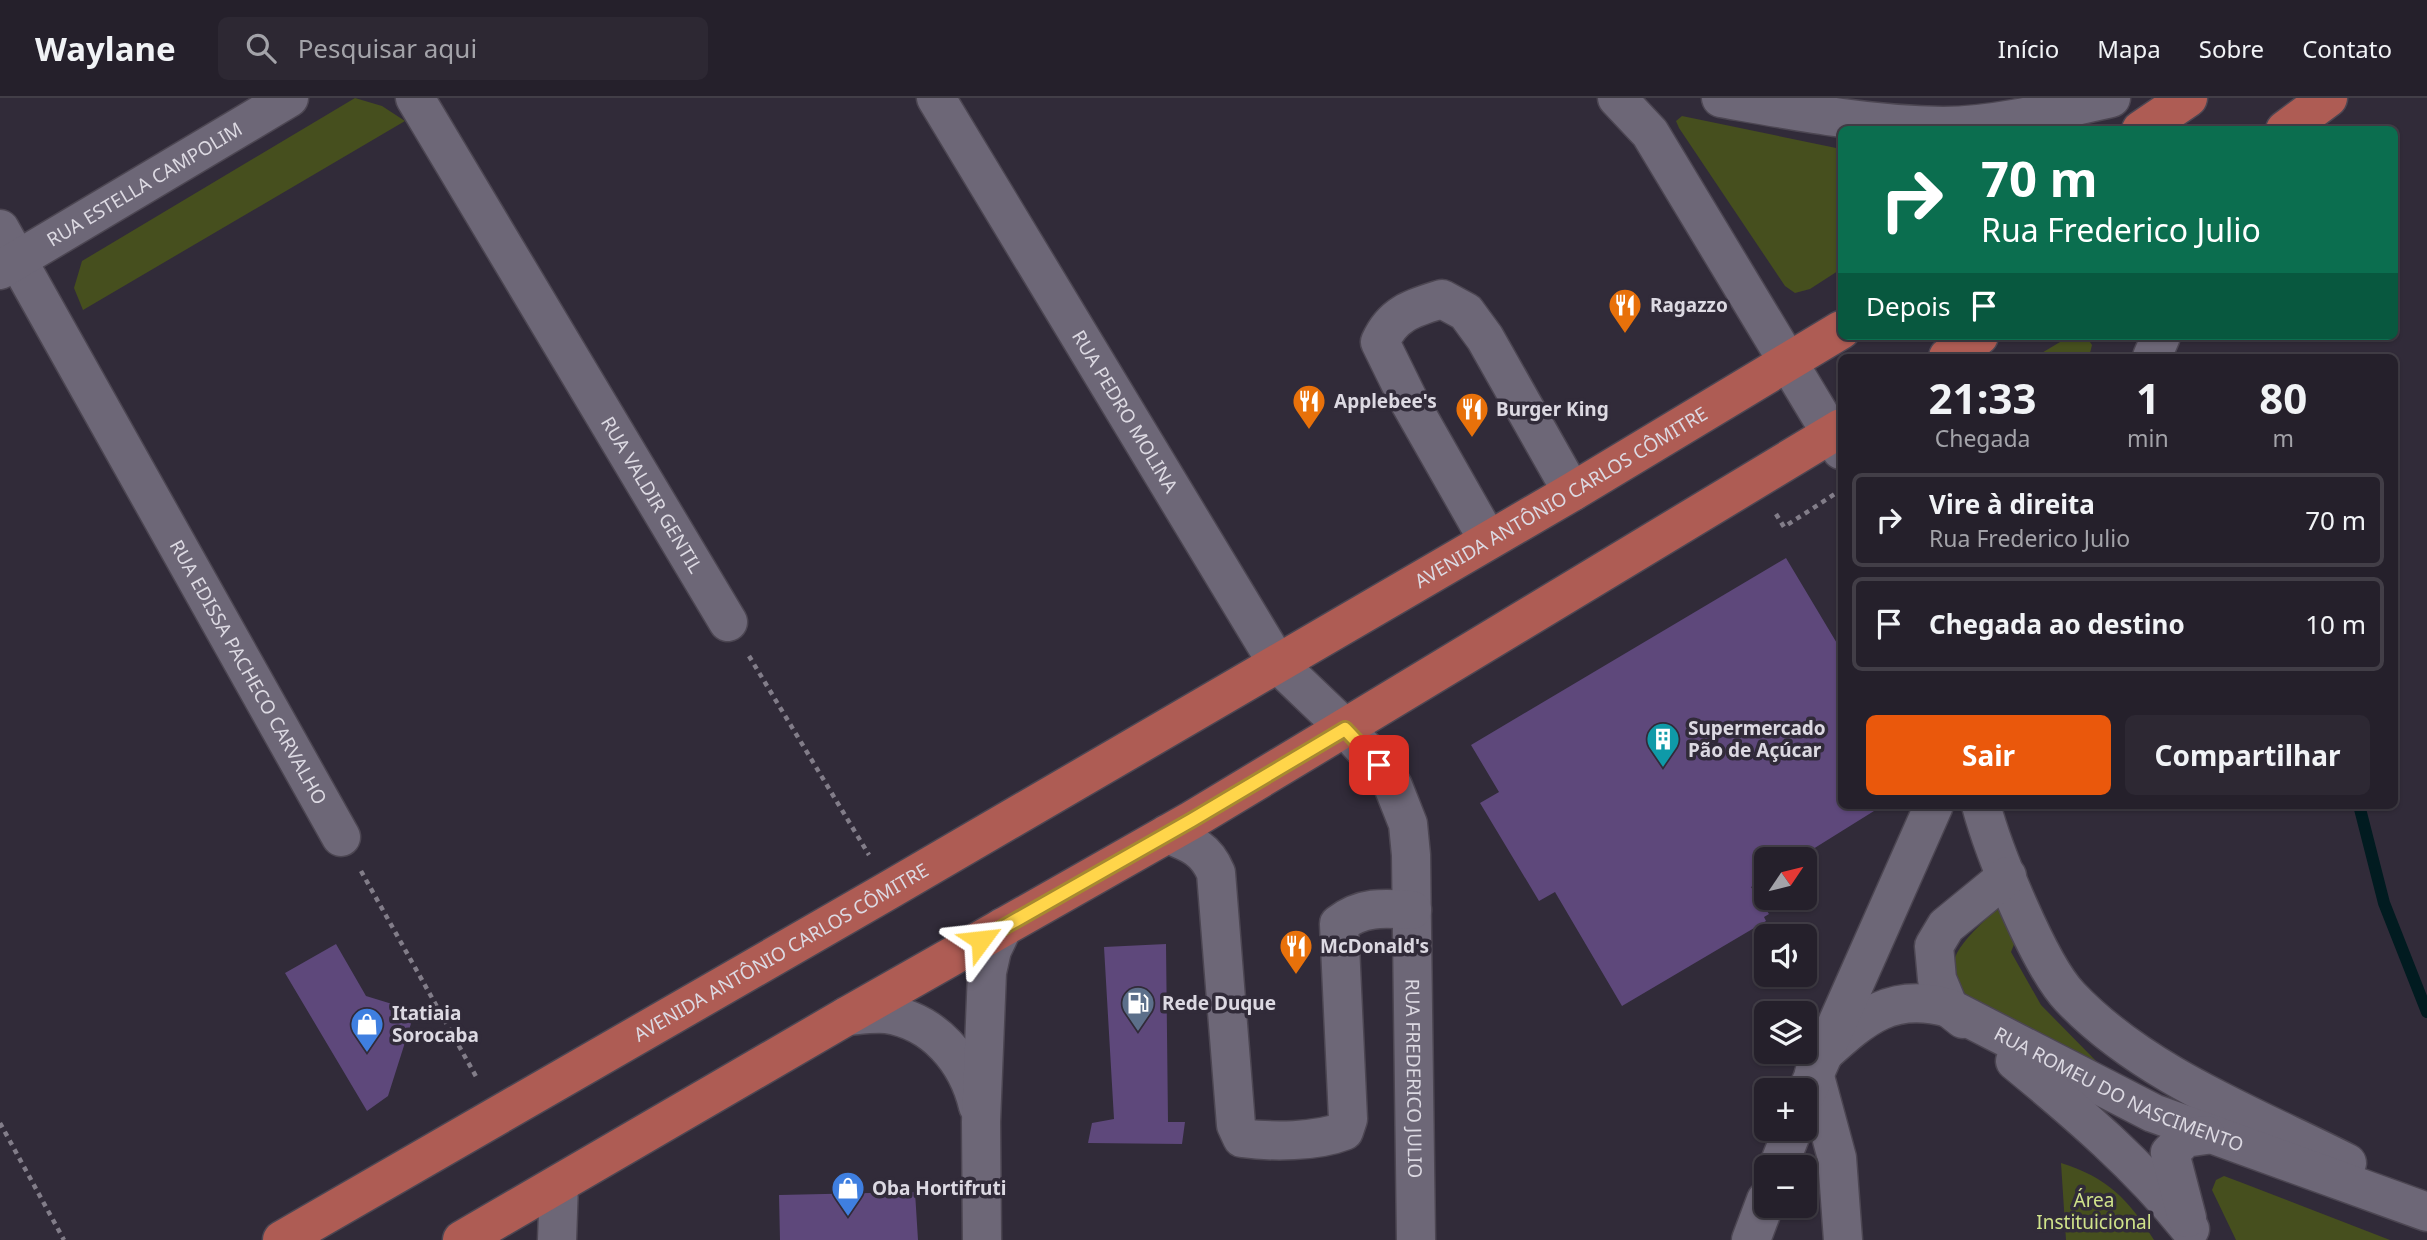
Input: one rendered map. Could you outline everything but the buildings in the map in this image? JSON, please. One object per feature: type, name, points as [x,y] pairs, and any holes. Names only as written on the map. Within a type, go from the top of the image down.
[{"type":"main road","points":[[2147,126],[2188,98]]},
{"type":"main road","points":[[2263,126],[2285,98]]},
{"type":"main road","points":[[2290,126],[2328,98]]},
{"type":"main road","name":"AVENIDA ANTÔNIO CARLOS CÔMITRE","points":[[282,1240],[890,890],[1572,492],[1838,332]]},
{"type":"main road","points":[[1952,354],[1973,340]]},
{"type":"main road","points":[[462,1240],[1167,834],[1838,438]]},
{"type":"street","name":"RUA ESTELLA CAMPOLIM","points":[[6,252],[289,98]]},
{"type":"street","name":"RUA VALDIR GENTIL","points":[[415,98],[728,622]]},
{"type":"street","name":"RUA PEDRO MOLINA","points":[[936,98],[1277,663]]},
{"type":"street","name":"RUA PEDRO MOLINA","points":[[946,98],[972,158]]},
{"type":"street","points":[[1617,98],[1650,133],[1787,364],[1838,438]]},
{"type":"street","points":[[1721,98],[1842,119],[1945,126],[2042,114],[2111,98]]},
{"type":"street","name":"RUA EDISSA PACHECO CARVALHO","points":[[6,252],[341,837]]},
{"type":"street","points":[[1488,540],[1409,401],[1380,342],[1388,323],[1417,306],[1442,299],[1466,312],[1523,401],[1572,492]]},
{"type":"street","points":[[1277,663],[1345,729]]},
{"type":"street","name":"RUA FREDERICO JULIO","points":[[1345,729],[1379,765],[1402,806],[1410,844],[1416,1240]]},
{"type":"street","points":[[1843,1240],[1837,1158],[1814,1075],[1932,809]]},
{"type":"street","name":"RUA ROMEU DO NASCIMENTO","points":[[1982,809],[2007,876],[2051,972],[2069,997],[2148,1062],[2427,1203]]},
{"type":"street","points":[[1167,834],[1195,844],[1209,857],[1216,873],[1236,1125],[1242,1138],[1258,1140],[1320,1136],[1344,1131],[1348,1119],[1339,925],[1353,914],[1373,908],[1412,910]]},
{"type":"street","points":[[2007,876],[1946,926],[1934,946],[1937,979],[1950,1008],[2112,1144],[2159,1189],[2192,1234]]},
{"type":"street","points":[[982,1240],[981,1122],[987,972],[992,950],[1003,927]]},
{"type":"street","name":"RUA ROMEU DO NASCIMENTO","points":[[1814,1075],[1875,1012],[1900,1003],[1930,1002],[1950,1008],[2152,1113],[2206,1135],[2427,1212]]},
{"type":"street","points":[[847,1016],[885,1014],[919,1023],[945,1025],[985,1020]]},
{"type":"street","points":[[919,1023],[950,1049],[972,1084],[981,1122]]},
{"type":"street","points":[[2116,1037],[2170,1153],[2192,1234]]},
{"type":"street","points":[[2170,1153],[2185,1138],[2206,1135]]},
{"type":"street","points":[[557,1240],[559,1184]]},
{"type":"street","points":[[1751,1240],[1759,1218]]},
{"type":"path","points":[[728,622],[890,890]]},
{"type":"path","points":[[341,837],[498,1115]]},
{"type":"path","points":[[0,1123],[64,1240]]},
{"type":"green space","points":[[355,98],[382,106],[405,121],[83,310],[74,288],[82,261]]},
{"type":"green space","points":[[1682,116],[1838,148],[1838,271],[1810,289],[1795,293],[1785,286],[1676,121]]},
{"type":"green space","points":[[2063,340],[2089,340],[2092,345],[2090,354],[2040,354]]},
{"type":"green space","points":[[2004,904],[2015,942],[2011,952],[2041,1005],[2100,1065],[1970,1002],[1961,990],[1954,971],[1957,954],[1969,936]]},
{"type":"green space","name":"Área Instituicional","points":[[2061,1163],[2091,1175],[2115,1192],[2135,1213],[2154,1240],[2066,1240]]},
{"type":"green space","points":[[2224,1176],[2390,1240],[2236,1240],[2212,1190],[2216,1180]]},
{"type":"waterway","points":[[2360,809],[2384,903],[2427,1012]]},
{"type":"place","name":"Ragazzo","points":[[1625,335]]},
{"type":"place","name":"Applebee's","points":[[1309,431]]},
{"type":"place","name":"Burger King","points":[[1472,439]]},
{"type":"place","name":"Supermercado Pão de Açúcar","points":[[1663,769]]},
{"type":"place","name":"McDonald's","points":[[1296,976]]},
{"type":"place","name":"Rede Duque","points":[[1138,1033]]},
{"type":"place","name":"Itatiaia Sorocaba","points":[[367,1054]]},
{"type":"place","name":"Oba Hortifruti","points":[[848,1218]]},
{"type":"route","points":[[981,940],[1345,729],[1379,765]]}]
